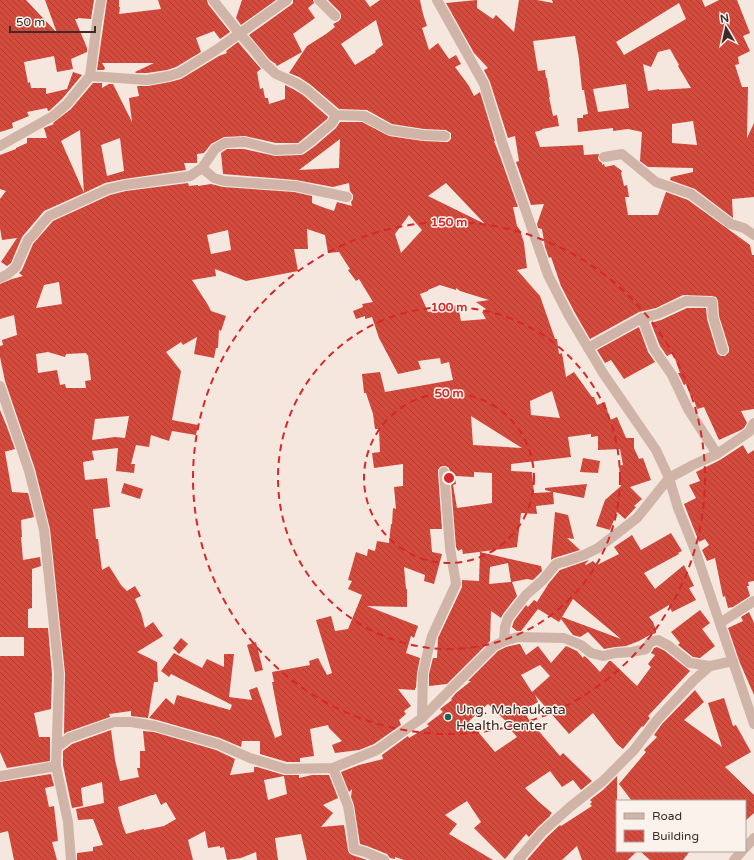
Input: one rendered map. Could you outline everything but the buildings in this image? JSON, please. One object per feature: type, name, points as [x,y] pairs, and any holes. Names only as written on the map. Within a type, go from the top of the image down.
[{"type":"street","points":[[0,146],[52,116],[67,104],[90,76],[101,0]]},
{"type":"street","points":[[213,0],[264,63],[276,74],[307,90],[336,115],[364,116],[390,130],[423,135],[445,136]]},
{"type":"street","points":[[90,76],[147,80],[179,73],[240,34],[286,0]]},
{"type":"street","points":[[319,0],[335,16]]},
{"type":"street","points":[[437,0],[484,84],[508,160],[548,275],[569,316],[603,373],[656,450],[669,478],[678,508],[695,550],[754,724]]},
{"type":"street","points":[[0,278],[8,274],[16,267],[28,240],[49,216],[108,189],[125,185],[190,176],[202,168],[215,149],[225,143],[245,142],[275,150],[300,149],[332,122],[336,115]]},
{"type":"street","points":[[604,157],[622,154],[656,182],[691,194],[731,224],[744,228],[754,235]]},
{"type":"street","points":[[202,168],[214,178],[224,181],[295,186],[347,197]]},
{"type":"street","points":[[588,348],[642,318],[658,314],[686,301],[712,302],[713,317],[723,350]]},
{"type":"street","points":[[642,318],[654,349],[672,375],[688,409],[717,454]]},
{"type":"street","points":[[0,386],[29,471],[44,530],[59,674],[56,766],[68,822],[71,860]]},
{"type":"street","points":[[504,641],[505,627],[508,618],[526,595],[543,580],[556,564],[584,555],[598,548],[637,518],[669,478],[717,454],[749,432],[754,423]]},
{"type":"street","points":[[422,718],[424,673],[428,651],[432,636],[456,584],[450,548],[444,472]]},
{"type":"street","points":[[720,622],[754,601]]},
{"type":"street","points":[[57,747],[70,738],[114,722],[131,722],[156,726],[218,744],[250,758],[286,769],[333,768],[377,750],[422,718],[494,646],[518,637],[564,638],[581,645],[590,653],[603,656],[616,652],[632,652],[646,648],[650,642],[658,640],[690,663],[710,666],[733,661]]},
{"type":"street","points":[[518,860],[542,832],[570,807],[603,781],[634,750],[657,720],[693,681],[710,666]]},
{"type":"street","points":[[0,776],[56,766]]},
{"type":"street","points":[[333,768],[348,806],[354,849],[384,860]]},
{"type":"street","points":[[746,847],[754,838]]},
{"type":"street","points":[[734,860],[741,852]]},
{"type":"place","name":"Ung. Mahaukata Health Center","points":[[448,717]]}]
